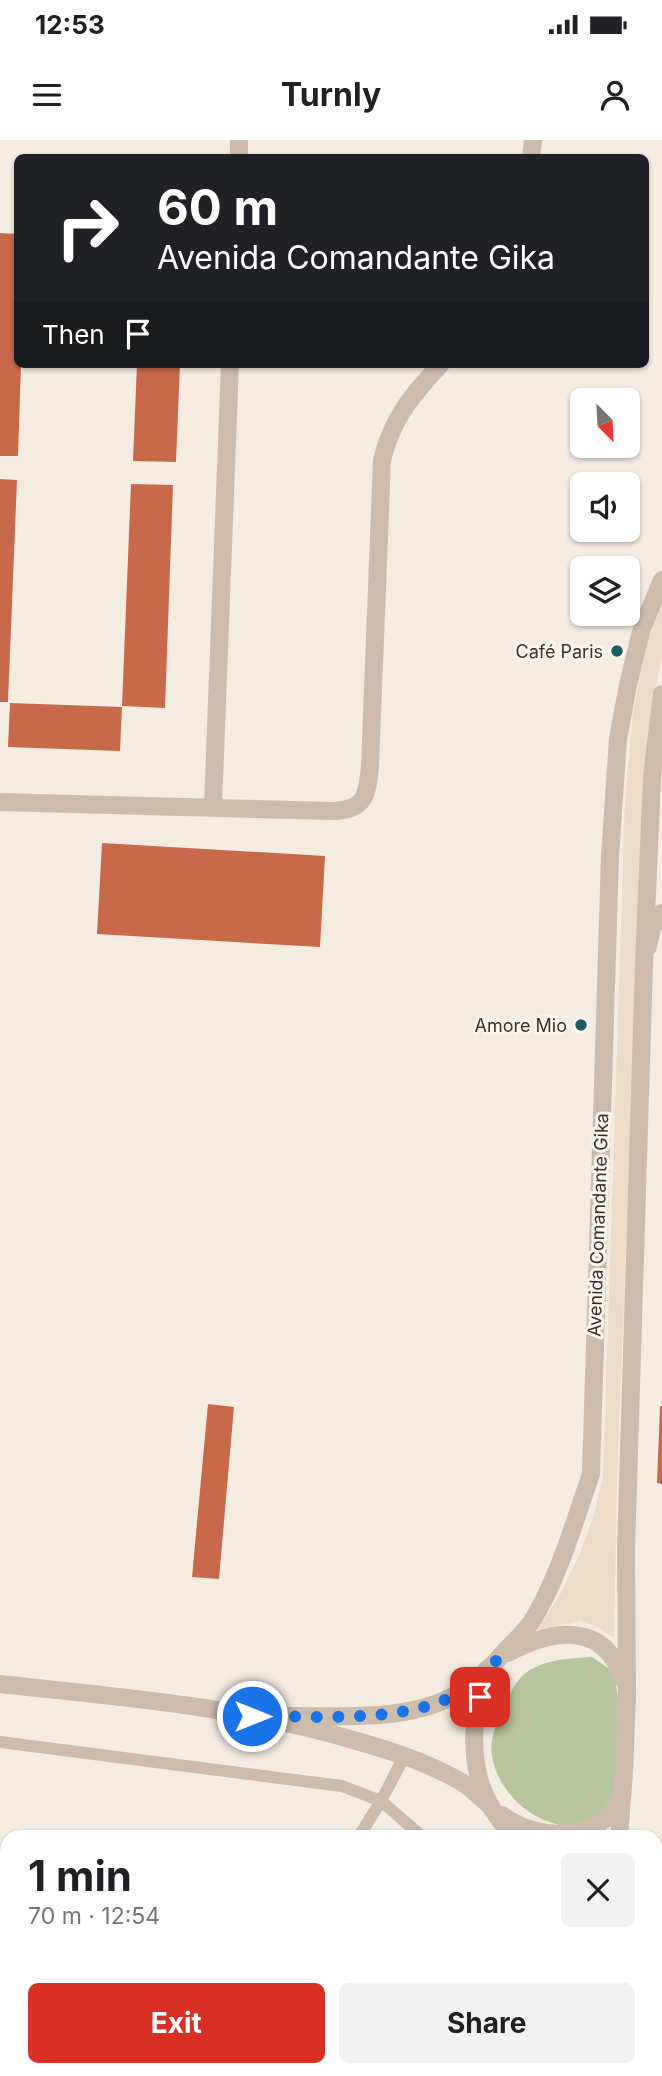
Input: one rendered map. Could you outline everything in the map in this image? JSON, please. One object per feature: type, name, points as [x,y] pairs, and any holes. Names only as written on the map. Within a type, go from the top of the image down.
[{"type":"street","points":[[213,806],[230,368]]},
{"type":"street","points":[[0,802],[344,810],[355,807],[364,798],[370,766],[382,460],[388,435],[403,408],[438,368]]},
{"type":"street","name":"Avenida Comandante Gika","points":[[507,1830],[491,1807],[483,1788],[474,1735],[476,1711],[484,1683],[496,1661],[533,1621],[560,1566],[591,1474],[610,870],[618,739],[642,628],[662,580]]},
{"type":"street","points":[[620,1830],[627,1696],[626,1549],[644,964],[652,777],[662,694]]},
{"type":"street","points":[[652,777],[662,817]]},
{"type":"street","points":[[644,964],[652,928],[662,913]]},
{"type":"street","points":[[252,1716],[394,1713],[428,1707],[463,1690],[496,1661],[529,1643],[570,1635],[588,1637],[605,1646],[617,1662],[627,1696]]},
{"type":"street","points":[[0,1684],[143,1699],[252,1716],[330,1733],[405,1755],[460,1781],[510,1821],[531,1830]]},
{"type":"street","points":[[581,1830],[607,1818],[618,1804],[624,1786]]},
{"type":"lane","points":[[0,1742],[342,1786],[381,1801],[415,1830]]},
{"type":"lane","points":[[363,1830],[405,1755]]},
{"type":"green space","points":[[592,1657],[614,1672],[618,1698],[616,1783],[608,1810],[573,1826],[555,1824],[530,1812],[509,1793],[495,1768],[491,1749],[493,1735],[510,1694],[518,1680],[526,1673],[552,1661]]},
{"type":"shaded area","points":[[662,601],[662,656],[651,713],[643,803],[617,1479],[614,1638],[599,1628],[580,1621],[538,1630],[561,1593],[579,1556],[593,1518],[603,1478],[625,804],[633,712],[651,623]]},
{"type":"building","points":[[0,233],[14,234],[14,368],[21,368],[18,456],[0,456]]},
{"type":"building","points":[[137,368],[180,368],[176,462],[133,461]]},
{"type":"building","points":[[0,479],[17,480],[8,702],[0,702]]},
{"type":"building","points":[[131,484],[173,485],[165,708],[122,706]]},
{"type":"building","points":[[10,703],[122,707],[120,751],[8,747]]},
{"type":"building","points":[[102,843],[325,856],[320,947],[97,934]]},
{"type":"building","points":[[208,1404],[234,1407],[219,1579],[192,1577]]},
{"type":"building","points":[[662,1406],[662,1484],[657,1483]]},
{"type":"place","name":"Café Paris","points":[[617,651]]},
{"type":"place","name":"Amore Mio","points":[[581,1025]]},
{"type":"route","points":[[252,1716],[394,1713],[428,1707],[452,1697],[496,1661],[480,1697]]}]
